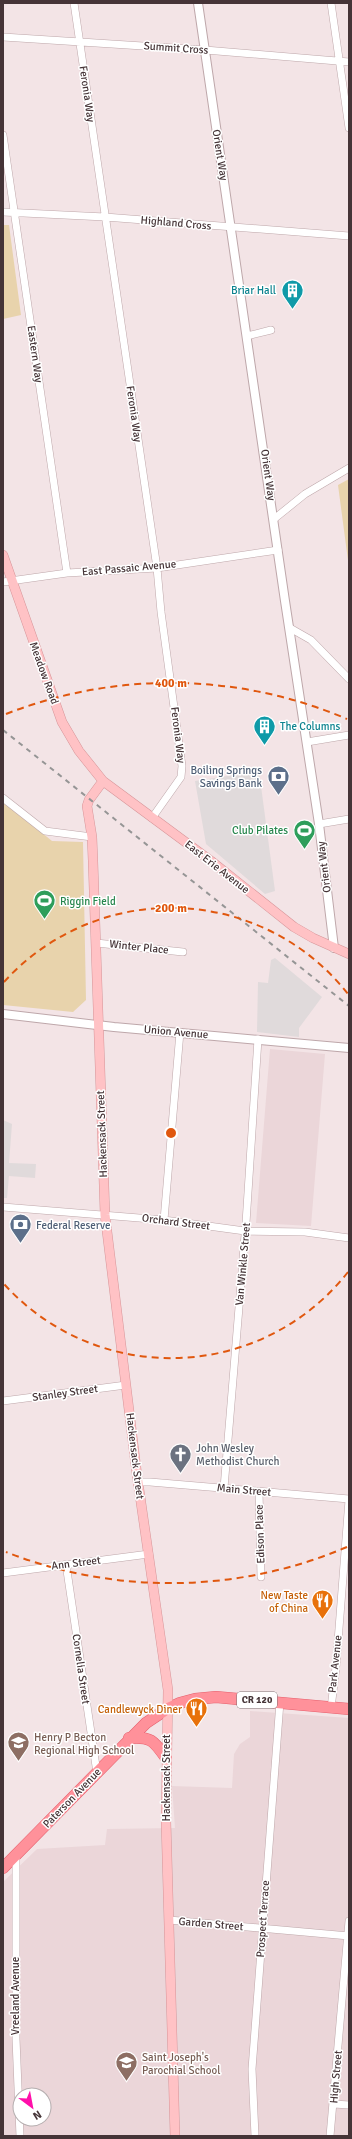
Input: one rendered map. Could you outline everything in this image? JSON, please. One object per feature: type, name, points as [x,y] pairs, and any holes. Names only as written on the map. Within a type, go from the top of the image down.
[{"type":"main road","name":"Meadow Road","points":[[3,555],[7,580],[62,722],[79,751],[103,781]]},
{"type":"main road","name":"East Erie Avenue","points":[[103,781],[212,861],[294,927],[313,938],[348,954]]},
{"type":"main road","name":"Hackensack Street","points":[[103,781],[89,800],[87,806],[92,837],[105,1215],[138,1482],[168,1690],[166,1758],[175,2136]]},
{"type":"main road","name":"Paterson Avenue","points":[[3,1868],[130,1738],[146,1723],[167,1708],[195,1699],[216,1697],[349,1709]]},
{"type":"main road","points":[[130,1738],[145,1737],[152,1740],[166,1758]]},
{"type":"street","name":"Feronia Way","points":[[74,3],[157,568],[161,612],[182,766],[181,777],[152,818]]},
{"type":"street","name":"Orient Way","points":[[198,3],[278,550],[320,824],[334,948]]},
{"type":"street","points":[[331,3],[349,128]]},
{"type":"street","name":"Summit Cross","points":[[3,37],[205,50],[349,62]]},
{"type":"street","name":"Eastern Way","points":[[3,135],[67,573]]},
{"type":"street","name":"Highland Cross","points":[[3,212],[105,217],[349,236]]},
{"type":"street","points":[[247,336],[271,330]]},
{"type":"street","points":[[274,518],[305,494],[349,468]]},
{"type":"street","name":"East Passaic Avenue","points":[[7,580],[67,573],[157,568],[278,550]]},
{"type":"street","points":[[290,628],[311,640],[349,679]]},
{"type":"street","points":[[307,742],[349,735]]},
{"type":"street","points":[[3,798],[45,831],[92,837]]},
{"type":"street","points":[[320,824],[349,819]]},
{"type":"street","name":"Winter Place","points":[[96,943],[183,952]]},
{"type":"street","name":"Union Avenue","points":[[3,1014],[98,1025],[349,1048]]},
{"type":"street","points":[[164,1220],[180,1032]]},
{"type":"street","name":"Van Winkle Street","points":[[224,1488],[245,1231],[258,1039]]},
{"type":"street","name":"Orchard Street","points":[[3,1207],[164,1220],[245,1231],[305,1232],[349,1238]]},
{"type":"street","name":"Stanley Street","points":[[3,1401],[126,1385]]},
{"type":"street","name":"Main Street","points":[[138,1482],[349,1499]]},
{"type":"street","name":"Edison Place","points":[[259,1491],[261,1577]]},
{"type":"street","name":"Park Avenue","points":[[331,1708],[336,1667],[349,1499]]},
{"type":"street","name":"Ann Street","points":[[3,1573],[149,1554]]},
{"type":"street","name":"Cornelia Street","points":[[66,1564],[97,1773]]},
{"type":"street","name":"Prospect Terrace","points":[[255,2136],[252,2069],[280,1702]]},
{"type":"street","name":"Vreeland Avenue","points":[[16,1855],[16,2034],[20,2136]]},
{"type":"street","name":"Garden Street","points":[[169,1920],[348,1936]]},
{"type":"street","name":"High Street","points":[[330,2136],[349,1921]]},
{"type":"street","points":[[334,2104],[349,2105]]},
{"type":"shaded area","points":[[3,225],[9,225],[21,315],[3,319]]},
{"type":"shaded area","points":[[349,479],[349,568],[338,485]]},
{"type":"shaded area","points":[[259,771],[275,891],[265,894],[206,844],[195,781]]},
{"type":"shaded area","name":"Riggin Field","points":[[3,801],[52,841],[83,842],[86,1000],[73,1012],[3,1005]]},
{"type":"shaded area","points":[[275,958],[322,997],[299,1028],[299,1037],[257,1032],[258,982],[268,983],[271,960]]},
{"type":"shaded area","points":[[270,1049],[325,1054],[311,1226],[256,1223]]},
{"type":"shaded area","points":[[3,1120],[12,1124],[9,1163],[36,1164],[35,1178],[9,1176],[7,1198],[3,1198]]},
{"type":"shaded area","points":[[250,1711],[349,1718],[349,2136],[3,2136],[3,1882],[37,1849],[105,1845],[107,1829],[175,1828],[172,1786],[232,1788],[234,1754],[240,1744],[250,1737]]},
{"type":"railway","points":[[3,730],[349,1006]]},
{"type":"place","name":"Briar Hall","points":[[292,310]]},
{"type":"place","name":"The Columns","points":[[264,746]]},
{"type":"place","name":"Boiling Springs Savings Bank","points":[[278,796]]},
{"type":"place","name":"Club Pilates","points":[[304,850]]},
{"type":"place","name":"Riggin Field","points":[[44,920]]},
{"type":"place","name":"Federal Reserve","points":[[20,1244]]},
{"type":"place","name":"John Wesley Methodist Church","points":[[180,1474]]},
{"type":"place","name":"New Taste of China","points":[[323,1620]]},
{"type":"place","name":"Candlewyck Diner","points":[[197,1728]]},
{"type":"place","name":"Henry P Becton Regional High School","points":[[19,1762]]},
{"type":"place","name":"Saint Joseph's Parochial School","points":[[127,2082]]}]
